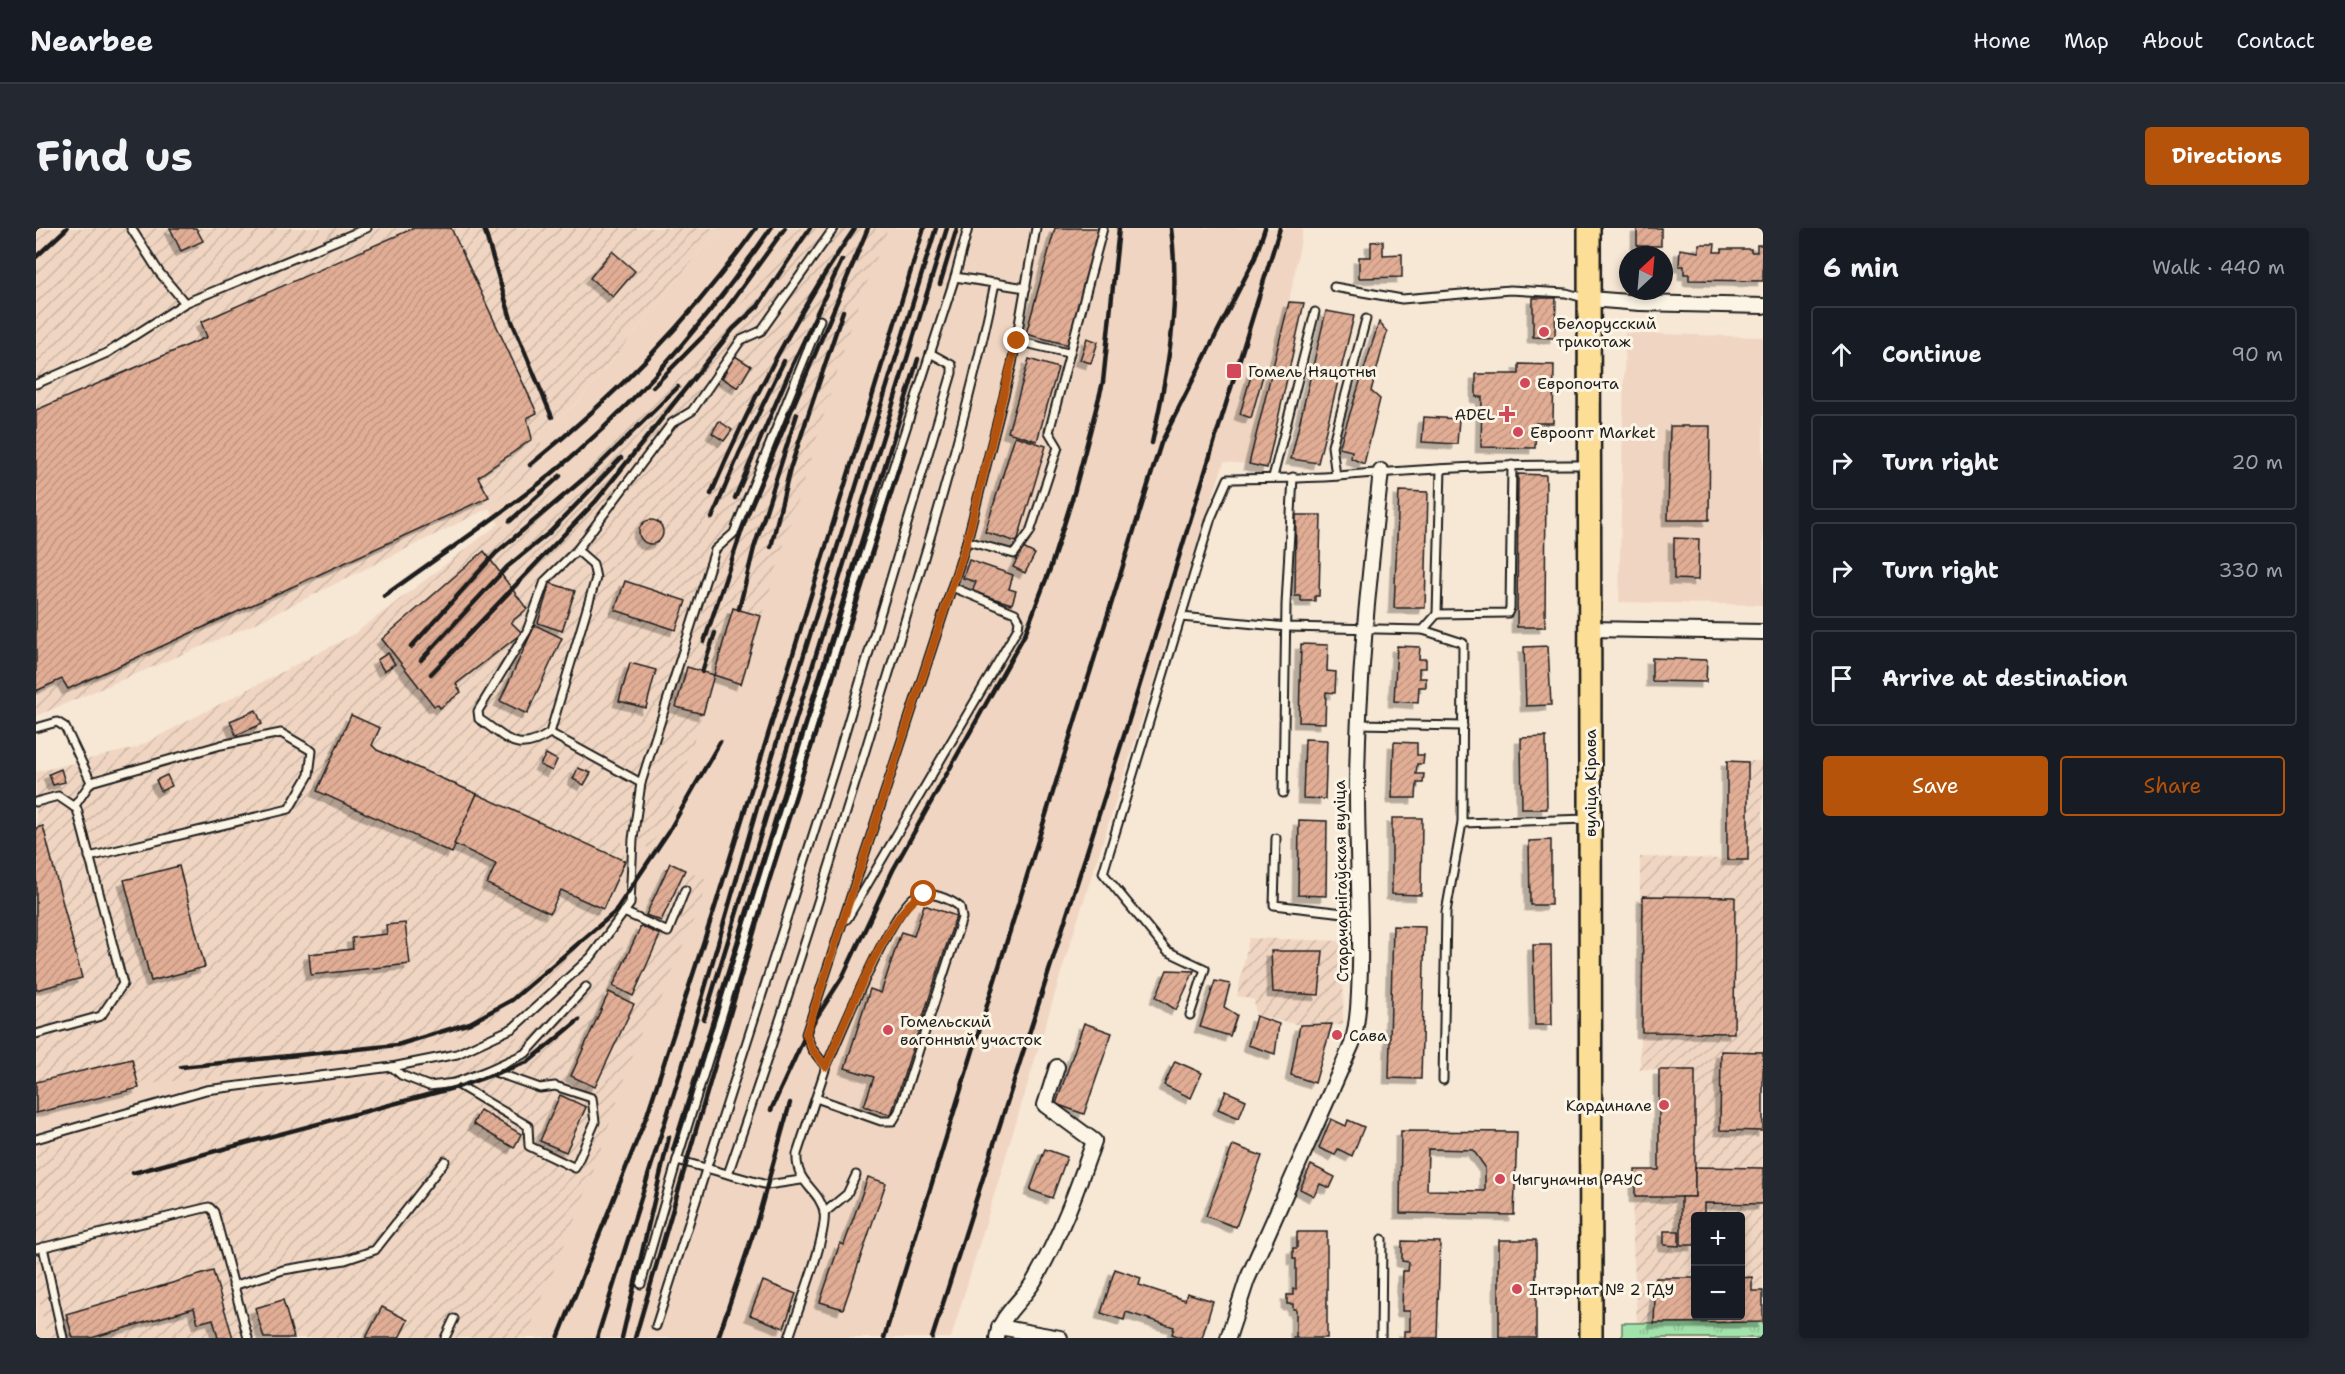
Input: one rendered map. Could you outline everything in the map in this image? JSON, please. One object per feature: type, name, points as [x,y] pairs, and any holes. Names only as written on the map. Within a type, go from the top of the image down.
[{"type":"main road","name":"вуліца Кірава","points":[[1589,228],[1591,1338]]},
{"type":"street","points":[[1590,299],[1640,303],[1763,306]]},
{"type":"street","name":"Старачарнігаўская вуліца","points":[[1228,1338],[1247,1280],[1352,1044],[1357,1024],[1361,915],[1357,796],[1358,724],[1364,629],[1381,471]]},
{"type":"street","points":[[1589,629],[1763,632]]},
{"type":"street","points":[[998,1333],[1033,1283],[1067,1217],[1094,1141],[1045,1105],[1057,1067]]},
{"type":"street","points":[[998,1333],[1060,1338]]},
{"type":"lane","points":[[131,228],[159,272],[185,303]]},
{"type":"lane","points":[[36,384],[107,353],[185,303],[367,228]]},
{"type":"lane","points":[[577,550],[592,564],[596,578],[550,733],[529,745],[516,743],[479,718],[478,711],[527,631],[545,581],[577,550],[672,423],[692,411],[741,340],[761,331],[834,228]]},
{"type":"lane","points":[[641,1284],[677,1160],[955,277],[968,228]]},
{"type":"lane","points":[[826,1067],[812,1049],[806,1034],[967,541],[1017,341],[1036,228]]},
{"type":"lane","points":[[967,541],[1014,554],[1030,532],[1058,447],[1049,432],[1068,353],[1103,228]]},
{"type":"lane","points":[[955,277],[1026,288]]},
{"type":"lane","points":[[728,1174],[778,1030],[936,518],[974,383],[995,283]]},
{"type":"lane","points":[[1334,287],[1402,299],[1510,290],[1566,293],[1590,299]]},
{"type":"lane","points":[[1273,477],[1314,312]]},
{"type":"lane","points":[[1336,476],[1332,446],[1366,319]]},
{"type":"lane","points":[[36,1139],[206,1090],[392,1067],[457,1054],[513,1028],[591,957],[630,904],[633,839],[641,783],[715,550],[734,533],[820,320]]},
{"type":"lane","points":[[1017,341],[1068,353]]},
{"type":"lane","points":[[656,1326],[835,766],[952,373],[952,365],[930,353]]},
{"type":"lane","points":[[1437,614],[1508,613],[1510,608],[1512,465]]},
{"type":"lane","points":[[1190,1015],[1205,969],[1167,951],[1103,873],[1211,518],[1228,479],[1336,476],[1381,471],[1512,465],[1589,465]]},
{"type":"lane","points":[[1423,630],[1437,614],[1441,469]]},
{"type":"lane","points":[[1283,793],[1293,477]]},
{"type":"lane","points":[[840,932],[1018,628],[1019,620],[1015,613],[952,587]]},
{"type":"lane","points":[[1181,617],[1287,627],[1423,630],[1464,643],[1462,823],[1446,912],[1443,1080]]},
{"type":"lane","points":[[36,728],[57,722],[64,727],[91,782]]},
{"type":"lane","points":[[1358,724],[1463,726]]},
{"type":"lane","points":[[74,807],[91,782],[221,745],[281,733],[312,751],[309,775],[289,808],[89,857]]},
{"type":"lane","points":[[550,733],[641,783]]},
{"type":"lane","points":[[36,802],[57,796],[74,807],[123,984],[101,1016],[36,1034]]},
{"type":"lane","points":[[1462,823],[1590,819]]},
{"type":"lane","points":[[1276,838],[1274,905],[1361,915]]},
{"type":"lane","points":[[624,912],[668,932],[686,890]]},
{"type":"lane","points":[[789,1338],[819,1242],[824,1213],[820,1203],[801,1180],[796,1166],[797,1154],[826,1067],[875,957],[907,903],[915,896],[924,894],[938,896],[960,907],[962,918],[899,1111],[893,1121],[881,1120],[816,1098]]},
{"type":"lane","points":[[392,1067],[401,1075],[429,1086],[455,1083],[489,1070],[526,1053],[586,987]]},
{"type":"lane","points":[[455,1083],[528,1126],[530,1146],[575,1168],[595,1122],[592,1098],[555,1086],[540,1088],[489,1070]]},
{"type":"lane","points":[[677,1160],[767,1185],[801,1180]]},
{"type":"lane","points":[[234,1286],[283,1270],[345,1260],[375,1250],[445,1161]]},
{"type":"lane","points":[[824,1213],[847,1194],[856,1174]]},
{"type":"lane","points":[[63,1338],[39,1248],[209,1207],[214,1212],[248,1338]]},
{"type":"lane","points":[[1381,1338],[1382,1239]]},
{"type":"lane","points":[[445,1338],[454,1319]]},
{"type":"shaded area","points":[[36,228],[719,228],[579,401],[539,433],[545,459],[489,508],[250,626],[36,716]]},
{"type":"shaded area","points":[[719,228],[1303,228],[1289,302],[1249,464],[1224,462],[1066,957],[951,1338],[36,1338],[36,772],[136,748],[353,635],[499,524],[489,508],[545,459],[539,433],[579,401]]},
{"type":"shaded area","points":[[796,228],[888,228],[855,314],[741,684],[714,676],[669,820],[648,848],[620,832],[625,861],[593,925],[600,933],[575,959],[511,1009],[464,1034],[423,1048],[191,1081],[164,1081],[36,1113],[36,772],[136,748],[353,635],[500,523],[509,531],[662,393],[732,316]]},
{"type":"shaded area","points":[[1625,333],[1763,337],[1763,605],[1619,602]]},
{"type":"shaded area","points":[[1727,761],[1763,761],[1763,1322],[1637,1323],[1632,1221],[1635,1170],[1659,1170],[1659,1070],[1640,1069],[1640,857],[1726,859]]},
{"type":"shaded area","points":[[670,863],[709,881],[655,1015],[648,1012],[588,1187],[526,1338],[47,1338],[36,1286],[36,1148],[216,1099],[390,1079],[448,1067],[521,1035],[612,945],[630,948]]},
{"type":"shaded area","points":[[1249,938],[1344,941],[1343,1025],[1300,1025],[1256,1016],[1254,1000],[1237,996]]},
{"type":"green space","points":[[1763,1322],[1763,1338],[1622,1338],[1622,1323]]},
{"type":"building","points":[[170,228],[196,228],[203,241],[181,251]]},
{"type":"building","points":[[414,228],[451,228],[537,413],[527,418],[532,439],[478,477],[489,497],[68,689],[62,679],[36,691],[36,410],[207,337],[201,322]]},
{"type":"building","points":[[1055,228],[1101,228],[1069,345],[1026,334]]},
{"type":"building","points":[[1637,228],[1661,228],[1661,246],[1637,246]]},
{"type":"building","points":[[1383,241],[1383,255],[1402,254],[1402,277],[1359,278],[1359,257],[1371,257],[1371,242]]},
{"type":"building","points":[[1699,244],[1715,244],[1714,252],[1722,252],[1722,249],[1751,249],[1751,252],[1757,252],[1757,245],[1763,245],[1763,281],[1689,280],[1689,274],[1684,274],[1684,266],[1679,266],[1680,249],[1699,252]]},
{"type":"building","points":[[612,251],[635,271],[613,297],[590,278]]},
{"type":"building","points":[[1533,298],[1556,298],[1555,338],[1533,337]]},
{"type":"building","points":[[1289,302],[1304,303],[1267,468],[1249,464]]},
{"type":"building","points":[[1326,311],[1354,316],[1318,463],[1291,459]]},
{"type":"building","points":[[1379,322],[1387,332],[1371,391],[1380,399],[1364,464],[1351,458],[1352,451],[1339,448]]},
{"type":"building","points":[[1087,338],[1098,342],[1091,363],[1080,360]]},
{"type":"building","points":[[735,356],[751,366],[738,388],[722,378]]},
{"type":"building","points":[[1029,359],[1058,368],[1037,441],[1008,432]]},
{"type":"building","points":[[1519,364],[1554,365],[1553,423],[1536,423],[1535,448],[1481,447],[1482,397],[1476,397],[1476,374],[1519,374]]},
{"type":"building","name":"Гомель Няцотны","points":[[1253,369],[1264,372],[1251,418],[1240,414]]},
{"type":"building","points":[[1424,417],[1459,419],[1457,444],[1422,442]]},
{"type":"building","points":[[719,421],[732,430],[724,441],[712,433]]},
{"type":"building","points":[[1670,426],[1710,426],[1709,520],[1668,520]]},
{"type":"building","points":[[1015,436],[1046,446],[1017,542],[985,532]]},
{"type":"building","points":[[1518,474],[1546,475],[1545,627],[1517,627]]},
{"type":"building","points":[[1399,491],[1428,492],[1425,608],[1394,608]]},
{"type":"building","points":[[1296,515],[1321,515],[1319,596],[1315,596],[1315,601],[1301,601],[1301,596],[1295,596]]},
{"type":"building","points":[[651,520],[660,523],[663,532],[660,541],[651,544],[642,541],[639,532],[642,523]]},
{"type":"building","points":[[1674,538],[1699,539],[1698,580],[1674,579]]},
{"type":"building","points":[[1023,548],[1035,554],[1025,573],[1013,567]]},
{"type":"building","points":[[484,551],[527,609],[511,622],[522,633],[456,684],[461,692],[440,708],[438,705],[434,706],[382,639]]},
{"type":"building","points":[[969,560],[1013,575],[1009,589],[1016,591],[1012,604],[972,592],[976,582],[963,578]]},
{"type":"building","points":[[625,581],[686,601],[676,630],[615,610]]},
{"type":"building","points":[[550,583],[575,591],[562,631],[538,623]]},
{"type":"building","points":[[733,608],[761,616],[741,684],[714,675]]},
{"type":"building","points":[[535,625],[562,638],[527,714],[500,701]]},
{"type":"building","points":[[1301,644],[1328,645],[1327,671],[1336,672],[1335,693],[1326,692],[1325,723],[1299,722]]},
{"type":"building","points":[[1397,646],[1420,647],[1419,659],[1426,659],[1426,668],[1419,668],[1419,678],[1426,678],[1426,687],[1419,687],[1418,703],[1394,701]]},
{"type":"building","points":[[1548,646],[1551,705],[1526,706],[1524,647]]},
{"type":"building","points":[[388,653],[395,664],[384,671],[377,660]]},
{"type":"building","points":[[1652,658],[1707,660],[1706,682],[1652,681]]},
{"type":"building","points":[[630,663],[656,670],[646,708],[619,701]]},
{"type":"building","points":[[687,667],[714,675],[703,714],[676,707]]},
{"type":"building","points":[[256,710],[262,724],[236,735],[230,721]]},
{"type":"building","points":[[351,715],[380,728],[372,745],[377,750],[477,794],[452,853],[317,791]]},
{"type":"building","points":[[1546,737],[1547,809],[1522,809],[1521,738]]},
{"type":"building","points":[[1305,739],[1327,740],[1325,799],[1303,798]]},
{"type":"building","points":[[1394,742],[1417,743],[1417,755],[1424,755],[1423,764],[1417,764],[1416,774],[1424,774],[1423,783],[1417,783],[1416,798],[1392,798]]},
{"type":"building","points":[[546,754],[557,760],[552,771],[540,765]]},
{"type":"building","points":[[1727,761],[1748,762],[1748,860],[1727,860]]},
{"type":"building","points":[[578,768],[591,773],[584,785],[573,779]]},
{"type":"building","points":[[61,769],[65,782],[53,785],[49,774]]},
{"type":"building","points":[[167,775],[172,786],[161,791],[156,780]]},
{"type":"building","points":[[477,794],[625,861],[603,909],[561,890],[550,913],[487,884],[496,864],[454,844]]},
{"type":"building","points":[[1392,818],[1422,818],[1421,895],[1392,894]]},
{"type":"building","points":[[1299,820],[1327,821],[1326,896],[1298,895]]},
{"type":"building","points":[[43,826],[82,978],[36,990],[36,828]]},
{"type":"building","points":[[1551,840],[1551,905],[1530,905],[1529,841]]},
{"type":"building","points":[[670,863],[685,870],[661,921],[646,915]]},
{"type":"building","points":[[179,866],[205,967],[151,981],[124,880]]},
{"type":"building","points":[[1643,896],[1735,897],[1734,1033],[1642,1032]]},
{"type":"building","name":"Гомельский вагонный участок","points":[[924,905],[956,916],[891,1115],[864,1106],[874,1077],[845,1068],[870,989],[881,993],[901,932],[914,936]]},
{"type":"building","points":[[405,923],[410,964],[311,975],[309,954],[353,949],[352,938],[387,934],[386,925]]},
{"type":"building","points":[[641,926],[660,935],[633,996],[613,986]]},
{"type":"building","points":[[1393,926],[1425,927],[1421,1079],[1389,1078]]},
{"type":"building","points":[[1533,945],[1551,945],[1552,1025],[1535,1025]]},
{"type":"building","points":[[1271,951],[1323,951],[1319,995],[1273,992]]},
{"type":"building","points":[[1167,970],[1194,971],[1176,1010],[1156,997]]},
{"type":"building","points":[[1215,981],[1230,984],[1224,1007],[1237,1015],[1230,1036],[1200,1027]]},
{"type":"building","points":[[609,992],[634,1004],[595,1087],[571,1076]]},
{"type":"building","points":[[1256,1016],[1279,1024],[1275,1054],[1248,1045]]},
{"type":"building","points":[[1084,1023],[1112,1033],[1084,1114],[1056,1104]]},
{"type":"building","points":[[1332,1024],[1315,1083],[1291,1075],[1300,1025]]},
{"type":"building","points":[[1721,1051],[1763,1052],[1763,1131],[1720,1130]]},
{"type":"building","points":[[132,1059],[139,1088],[36,1113],[36,1082]]},
{"type":"building","points":[[1175,1061],[1202,1073],[1191,1098],[1164,1085]]},
{"type":"building","points":[[1659,1070],[1695,1070],[1695,1197],[1635,1197],[1635,1170],[1659,1170]]},
{"type":"building","points":[[1226,1091],[1246,1100],[1239,1118],[1218,1109]]},
{"type":"building","points":[[560,1095],[586,1107],[566,1152],[540,1141]]},
{"type":"building","points":[[480,1110],[521,1134],[514,1148],[473,1124]]},
{"type":"building","points":[[1331,1119],[1346,1126],[1348,1120],[1364,1127],[1352,1156],[1338,1149],[1335,1155],[1319,1148]]},
{"type":"building","name":"Чыгуначны РАУС","points":[[1401,1131],[1517,1132],[1514,1215],[1400,1213]],"holes":[[[1428,1149],[1473,1150],[1485,1167],[1485,1191],[1427,1190]]]},
{"type":"building","points":[[1233,1145],[1262,1156],[1236,1227],[1206,1216]]},
{"type":"building","points":[[1045,1149],[1067,1157],[1052,1198],[1030,1190]]},
{"type":"building","points":[[1311,1165],[1335,1177],[1330,1188],[1320,1184],[1314,1196],[1300,1189]]},
{"type":"building","points":[[1695,1167],[1763,1168],[1763,1204],[1704,1203],[1704,1212],[1691,1212],[1691,1245],[1681,1245],[1681,1197],[1695,1197]]},
{"type":"building","points":[[868,1177],[886,1183],[843,1309],[820,1302],[840,1243],[844,1245]]},
{"type":"building","points":[[1664,1231],[1679,1231],[1679,1246],[1664,1245]]},
{"type":"building","points":[[1297,1232],[1327,1232],[1327,1338],[1292,1338],[1296,1337],[1296,1309],[1293,1309],[1293,1304],[1287,1304],[1287,1295],[1293,1295],[1293,1289],[1296,1289],[1296,1259],[1293,1259],[1293,1248],[1297,1248]]},
{"type":"building","name":"Інтэрнат № 2 ГДУ","points":[[1499,1240],[1536,1240],[1536,1338],[1499,1338]]},
{"type":"building","points":[[1402,1241],[1440,1242],[1437,1338],[1404,1338],[1404,1331],[1410,1331],[1410,1311],[1402,1311],[1403,1271],[1408,1271],[1409,1262],[1402,1261]]},
{"type":"building","points":[[1115,1269],[1141,1278],[1139,1285],[1185,1300],[1187,1293],[1213,1301],[1202,1338],[1183,1338],[1172,1334],[1174,1327],[1126,1312],[1124,1320],[1101,1313]]},
{"type":"building","points":[[213,1271],[233,1338],[218,1338],[213,1319],[198,1323],[194,1308],[91,1338],[73,1338],[66,1314]]},
{"type":"building","points":[[1752,1277],[1752,1291],[1763,1291],[1763,1322],[1654,1323],[1656,1278],[1691,1278],[1691,1320],[1745,1320],[1745,1278]]},
{"type":"building","points":[[763,1281],[796,1294],[784,1328],[750,1315]]},
{"type":"building","points":[[283,1300],[294,1338],[264,1338],[255,1308]]},
{"type":"building","points":[[382,1307],[408,1320],[399,1338],[366,1338]]},
{"type":"railway","points":[[36,257],[67,228]]},
{"type":"railway","points":[[484,228],[511,319],[552,417]]},
{"type":"railway","points":[[530,465],[623,383],[679,325],[756,228]]},
{"type":"railway","points":[[384,596],[530,491],[612,420],[696,328],[771,228]]},
{"type":"railway","points":[[653,387],[717,322],[785,228]]},
{"type":"railway","points":[[431,674],[596,501],[733,329],[758,306],[810,228]]},
{"type":"railway","points":[[711,494],[776,357],[794,324],[855,228]]},
{"type":"railway","points":[[704,642],[746,518],[868,228]]},
{"type":"railway","points":[[558,1338],[647,1115],[715,907],[924,228]]},
{"type":"railway","points":[[597,1338],[681,1071],[766,777],[936,228]]},
{"type":"railway","points":[[704,1019],[947,228]]},
{"type":"railway","points":[[940,284],[957,228]]},
{"type":"railway","points":[[771,1110],[806,1034],[843,976],[893,870],[1025,634],[1050,569],[1074,493],[1103,382],[1119,228]]},
{"type":"railway","points":[[1152,443],[1168,363],[1174,310],[1174,256],[1171,228]]},
{"type":"railway","points":[[884,1338],[1161,443],[1255,258],[1265,228]]},
{"type":"railway","points":[[932,1338],[1128,723],[1280,228]]},
{"type":"railway","points":[[735,498],[791,368],[842,260]]},
{"type":"railway","points":[[771,547],[790,469],[843,311]]},
{"type":"railway","points":[[673,1150],[918,359]]},
{"type":"railway","points":[[712,518],[739,454],[784,361]]},
{"type":"railway","points":[[411,647],[496,553],[594,470],[678,387]]},
{"type":"railway","points":[[739,609],[754,548],[797,414]]},
{"type":"railway","points":[[635,1338],[769,881],[905,449]]},
{"type":"railway","points":[[421,660],[507,567],[550,532],[621,458]]},
{"type":"railway","points":[[510,521],[560,476]]},
{"type":"railway","points":[[702,672],[715,633]]},
{"type":"railway","points":[[181,1067],[397,1045],[470,1023],[512,1000],[614,913],[669,831],[720,742]]},
{"type":"railway","points":[[133,1173],[461,1086],[528,1062],[579,1020]]},
{"type":"railway","points":[[718,1338],[756,1225],[790,1103]]},
{"type":"railway","points":[[622,1338],[669,1137]]},
{"type":"place","name":"Белорусский трикотаж","points":[[1544,332]]},
{"type":"place","name":"Гомель Няцотны","points":[[1234,371]]},
{"type":"place","name":"Европочта","points":[[1525,383]]},
{"type":"place","name":"ADEL","points":[[1507,414]]},
{"type":"place","name":"Евроопт Market","points":[[1518,432]]},
{"type":"place","name":"Гомельский вагонный участок","points":[[888,1030]]},
{"type":"place","name":"Сава","points":[[1337,1035]]},
{"type":"place","name":"Кардинале","points":[[1664,1105]]},
{"type":"place","name":"Чыгуначны РАУС","points":[[1500,1179]]},
{"type":"place","name":"Інтэрнат № 2 ГДУ","points":[[1517,1289]]},
{"type":"route","points":[[924,894],[915,896],[907,903],[875,957],[826,1067],[812,1049],[806,1034],[967,541],[1017,341]]}]
